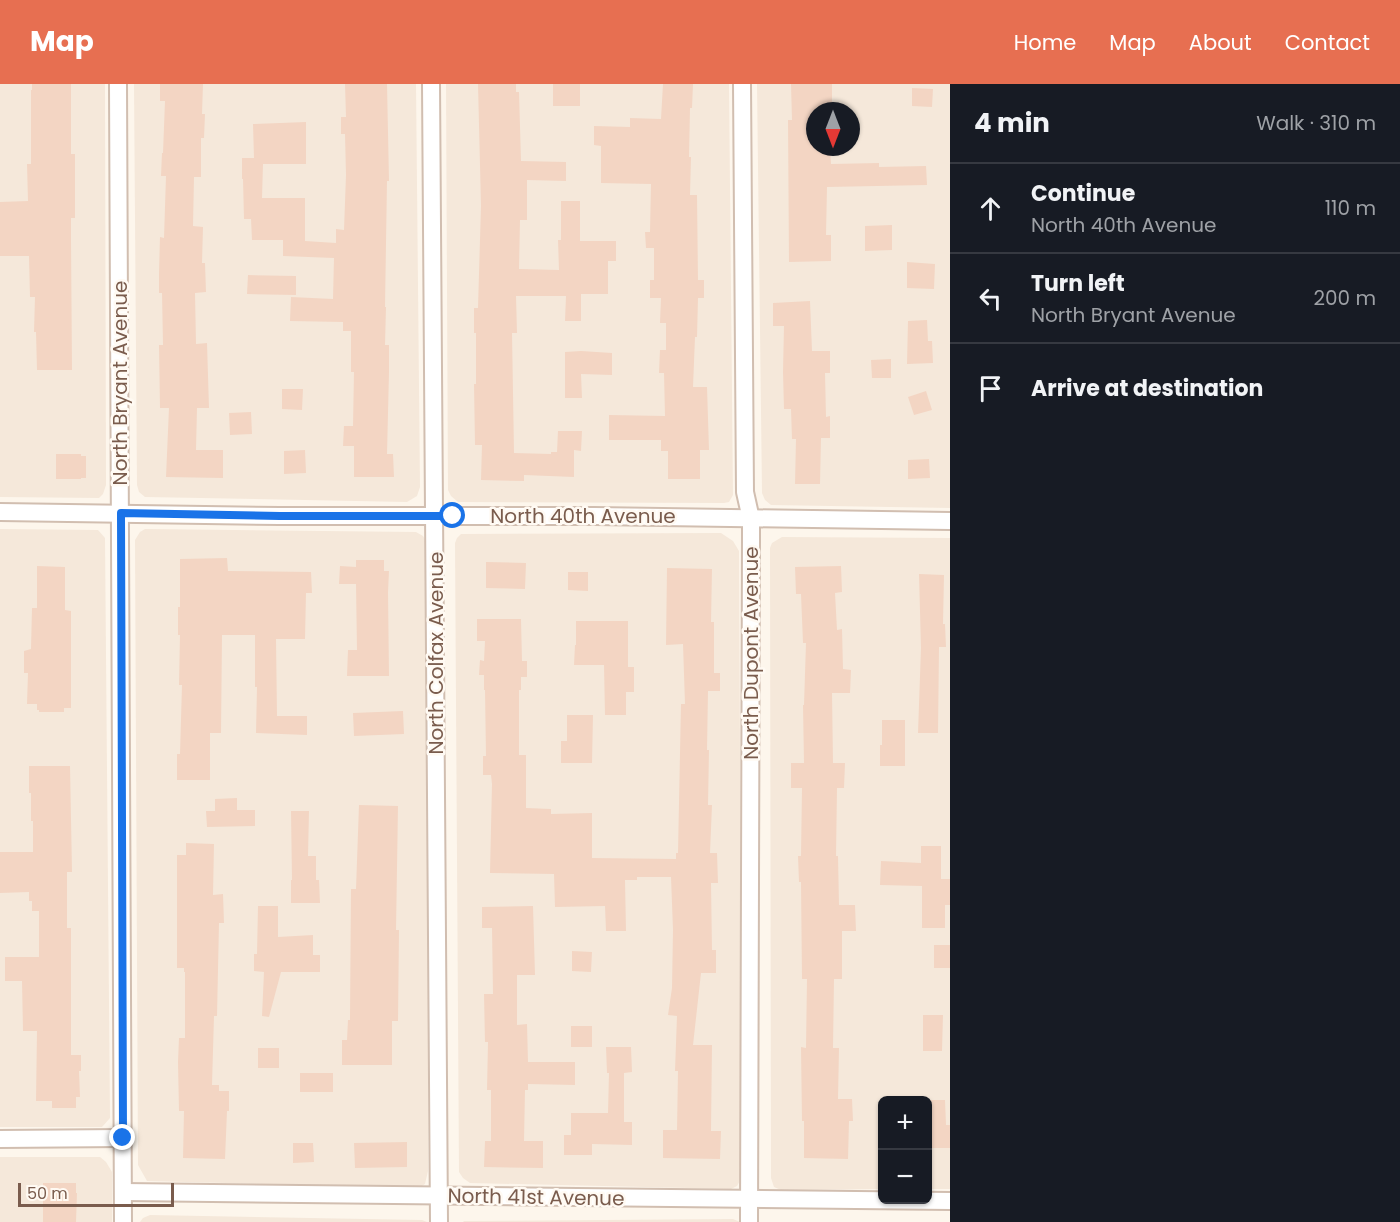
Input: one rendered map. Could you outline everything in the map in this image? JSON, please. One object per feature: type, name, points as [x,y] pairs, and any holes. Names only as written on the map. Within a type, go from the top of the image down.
[{"type":"street","name":"North Bryant Avenue","points":[[118,84],[123,1222]]},
{"type":"street","name":"North Colfax Avenue","points":[[431,84],[439,1222]]},
{"type":"street","name":"North Dupont Avenue","points":[[742,84],[745,492],[751,519],[750,1222]]},
{"type":"street","name":"North 40th Avenue","points":[[0,512],[950,521]]},
{"type":"street","points":[[0,1139],[123,1138]]},
{"type":"street","name":"North 41st Avenue","points":[[123,1192],[950,1201]]},
{"type":"shaded area","points":[[0,84],[105,84],[106,485],[99,498],[0,497]]},
{"type":"shaded area","points":[[134,84],[416,84],[420,487],[417,496],[407,502],[145,497],[139,492],[137,485]]},
{"type":"shaded area","points":[[446,84],[729,84],[733,495],[729,502],[458,502],[451,496],[448,490]]},
{"type":"shaded area","points":[[757,84],[950,84],[950,508],[771,505],[762,493]]},
{"type":"shaded area","points":[[0,529],[98,530],[105,538],[110,1118],[102,1127],[0,1127]]},
{"type":"shaded area","points":[[145,529],[416,532],[423,536],[428,544],[428,1171],[425,1184],[419,1188],[147,1181],[138,1165],[135,540]]},
{"type":"shaded area","points":[[721,533],[733,541],[739,551],[742,1177],[737,1186],[731,1189],[470,1183],[459,1172],[455,543],[461,534]]},
{"type":"shaded area","points":[[782,537],[950,538],[950,1189],[932,1189],[932,1096],[878,1096],[878,1189],[781,1190],[774,1187],[771,1178],[770,548],[772,543]]},
{"type":"shaded area","points":[[0,1157],[100,1157],[112,1172],[112,1222],[0,1222]]},
{"type":"shaded area","points":[[150,1215],[422,1220],[427,1222],[140,1222]]},
{"type":"shaded area","points":[[733,1219],[740,1222],[463,1222],[464,1221]]},
{"type":"building","points":[[32,84],[71,84],[71,154],[75,154],[75,218],[71,218],[72,370],[37,370],[36,332],[34,332],[35,297],[30,297],[29,256],[0,256],[0,202],[28,201],[27,164],[31,164]]},
{"type":"building","points":[[160,84],[203,84],[204,138],[201,138],[201,177],[194,177],[193,226],[203,227],[202,263],[205,263],[206,292],[195,293],[196,344],[207,343],[209,408],[197,408],[196,450],[223,450],[223,478],[166,477],[169,408],[160,408],[159,345],[163,345],[162,293],[159,293],[159,274],[160,237],[164,238],[166,176],[161,176],[165,101],[160,101]]},
{"type":"building","points":[[345,84],[387,84],[389,181],[387,181],[385,345],[389,345],[387,454],[393,454],[394,477],[354,477],[354,446],[343,446],[344,426],[353,426],[354,372],[351,372],[351,331],[343,331],[343,322],[290,321],[291,297],[333,299],[334,258],[283,256],[283,240],[252,240],[251,219],[244,219],[242,158],[254,158],[253,124],[306,122],[306,164],[263,164],[262,198],[305,198],[305,241],[336,243],[336,229],[344,230],[345,134],[341,134],[341,117],[346,117]]},
{"type":"building","points":[[478,84],[516,84],[516,92],[519,92],[521,161],[566,162],[566,181],[527,180],[527,220],[520,220],[519,269],[559,270],[558,240],[561,240],[561,201],[580,201],[580,241],[616,241],[616,261],[608,261],[608,294],[581,294],[581,321],[565,321],[566,296],[516,296],[517,333],[512,333],[514,453],[551,454],[551,452],[557,452],[558,431],[582,431],[581,451],[574,450],[574,477],[524,475],[524,481],[481,480],[482,445],[475,445],[474,384],[476,384],[476,333],[474,333],[474,308],[478,308],[481,206]]},
{"type":"building","points":[[553,84],[580,84],[580,106],[553,106]]},
{"type":"building","points":[[663,84],[693,84],[692,108],[690,108],[690,195],[697,195],[698,280],[704,280],[704,298],[698,298],[693,387],[707,387],[709,450],[700,450],[700,479],[668,479],[668,451],[661,451],[661,440],[609,440],[609,415],[665,416],[664,373],[659,373],[660,350],[666,350],[666,323],[660,323],[661,298],[650,298],[650,280],[654,280],[654,248],[646,248],[645,232],[650,232],[651,184],[601,183],[601,146],[594,145],[594,126],[630,127],[630,118],[661,119]]},
{"type":"building","points":[[791,84],[832,84],[832,102],[806,102],[806,156],[831,156],[831,164],[879,163],[879,167],[926,166],[927,185],[827,187],[826,235],[831,235],[831,261],[789,262],[788,120],[792,120]]},
{"type":"building","points":[[912,88],[933,89],[932,107],[912,106]]},
{"type":"building","points":[[892,225],[892,250],[865,251],[865,226]]},
{"type":"building","points":[[907,262],[935,264],[934,289],[907,288]]},
{"type":"building","points":[[248,275],[296,276],[296,295],[247,294]]},
{"type":"building","points":[[810,301],[812,351],[830,351],[830,373],[825,373],[826,417],[830,416],[830,438],[821,438],[820,484],[795,484],[796,439],[792,439],[791,409],[784,409],[784,326],[773,326],[773,303]]},
{"type":"building","points":[[927,320],[928,341],[932,341],[933,363],[907,364],[908,321]]},
{"type":"building","points":[[565,352],[612,353],[612,375],[581,374],[582,398],[565,398]]},
{"type":"building","points":[[891,359],[891,378],[872,378],[871,360]]},
{"type":"building","points":[[282,389],[303,389],[302,410],[282,409]]},
{"type":"building","points":[[926,391],[932,410],[914,415],[908,397]]},
{"type":"building","points":[[251,412],[252,434],[230,435],[229,413]]},
{"type":"building","points":[[305,450],[306,473],[284,474],[284,451]]},
{"type":"building","points":[[56,454],[86,456],[86,478],[56,479]]},
{"type":"building","points":[[929,459],[930,478],[908,479],[908,460]]},
{"type":"building","points":[[227,558],[228,571],[311,572],[312,593],[306,593],[305,639],[276,639],[277,716],[307,716],[307,735],[256,733],[255,635],[222,635],[221,733],[210,733],[210,780],[177,780],[182,685],[179,685],[180,635],[178,635],[180,559]]},
{"type":"building","points":[[356,560],[384,560],[384,571],[389,571],[389,676],[347,676],[348,650],[357,650],[356,584],[339,584],[340,566],[356,567]]},
{"type":"building","points":[[486,562],[526,563],[525,589],[486,588]]},
{"type":"building","points":[[37,566],[65,567],[65,610],[71,611],[71,708],[64,708],[64,712],[39,712],[37,704],[27,704],[28,673],[24,673],[24,651],[31,649],[32,608],[37,608]]},
{"type":"building","points":[[841,566],[842,592],[835,593],[837,630],[842,629],[843,669],[851,670],[850,693],[832,693],[833,763],[845,763],[844,788],[837,788],[836,856],[838,856],[839,905],[855,905],[856,931],[842,931],[842,979],[834,979],[833,1048],[839,1048],[838,1099],[852,1099],[853,1121],[849,1121],[848,1159],[804,1158],[801,1047],[806,1048],[807,979],[802,979],[801,882],[799,882],[798,856],[801,856],[802,788],[791,788],[791,763],[804,763],[803,705],[806,643],[803,643],[801,594],[796,594],[795,567]]},
{"type":"building","points":[[667,568],[712,569],[711,622],[714,622],[714,673],[720,673],[720,691],[708,691],[707,750],[709,750],[708,805],[712,805],[710,853],[717,853],[718,883],[711,883],[712,950],[716,950],[716,973],[701,973],[693,1045],[712,1045],[711,1131],[721,1131],[720,1159],[663,1158],[663,1130],[677,1130],[678,1071],[675,1071],[677,1016],[668,1015],[672,988],[671,877],[637,877],[637,880],[625,880],[626,931],[606,931],[605,906],[555,907],[554,874],[490,873],[492,784],[491,775],[483,775],[483,756],[486,756],[485,690],[484,675],[479,675],[480,660],[484,661],[485,641],[477,641],[477,619],[521,619],[522,661],[527,661],[527,677],[521,677],[521,690],[519,690],[519,755],[526,755],[526,808],[551,809],[551,814],[592,813],[592,858],[676,859],[676,853],[678,853],[681,704],[685,704],[683,644],[666,645]]},
{"type":"building","points":[[568,572],[588,572],[588,591],[568,590]]},
{"type":"building","points":[[919,574],[944,575],[943,624],[945,624],[946,647],[939,647],[938,733],[918,733],[921,648]]},
{"type":"building","points":[[576,621],[628,621],[628,667],[634,667],[634,692],[626,692],[626,715],[605,715],[604,665],[574,665]]},
{"type":"building","points":[[403,711],[404,734],[354,736],[353,713]]},
{"type":"building","points":[[567,715],[593,715],[592,763],[561,763],[561,741],[567,741]]},
{"type":"building","points":[[882,720],[905,720],[905,766],[880,766]]},
{"type":"building","points":[[29,766],[70,766],[72,872],[67,872],[67,928],[71,928],[71,1055],[81,1055],[80,1097],[76,1097],[76,1108],[52,1108],[52,1101],[36,1101],[37,1031],[23,1031],[22,981],[5,981],[5,957],[39,957],[39,911],[32,911],[29,892],[0,893],[0,852],[33,852]]},
{"type":"building","points":[[237,798],[237,810],[255,810],[255,826],[207,827],[206,811],[215,811],[215,799]]},
{"type":"building","points":[[359,805],[398,806],[396,930],[399,930],[398,1021],[392,1021],[392,1065],[342,1065],[342,1040],[347,1040],[348,1020],[350,1020],[351,889],[356,889]]},
{"type":"building","points":[[291,811],[309,811],[308,856],[316,856],[316,880],[319,880],[320,903],[291,903]]},
{"type":"building","points":[[186,843],[214,844],[213,895],[223,894],[224,923],[219,923],[217,1016],[214,1016],[212,1085],[219,1085],[219,1091],[229,1091],[225,1159],[183,1158],[184,1111],[179,1111],[178,1062],[179,1038],[185,1038],[185,972],[184,968],[177,968],[177,855],[186,855]]},
{"type":"building","points":[[921,846],[941,846],[941,879],[950,879],[950,905],[945,905],[945,928],[922,928],[922,886],[880,885],[881,861],[921,863]]},
{"type":"building","points":[[258,906],[278,906],[278,937],[313,935],[313,955],[320,955],[320,972],[281,972],[269,1017],[262,1016],[264,972],[254,971],[254,954],[257,954]]},
{"type":"building","points":[[533,906],[535,975],[517,975],[517,1025],[527,1024],[528,1062],[575,1062],[575,1085],[528,1084],[528,1090],[525,1090],[524,1141],[543,1141],[543,1168],[484,1167],[485,1141],[491,1141],[491,1090],[487,1090],[488,1042],[485,1042],[484,994],[493,994],[492,928],[482,928],[482,907]]},
{"type":"building","points":[[934,945],[950,945],[950,968],[934,968]]},
{"type":"building","points":[[572,951],[592,952],[591,972],[572,971]]},
{"type":"building","points":[[923,1015],[943,1015],[942,1051],[923,1051]]},
{"type":"building","points":[[571,1026],[592,1026],[592,1047],[571,1047]]},
{"type":"building","points":[[606,1047],[631,1047],[632,1072],[624,1073],[624,1122],[632,1122],[632,1145],[592,1144],[592,1155],[564,1155],[564,1135],[571,1135],[571,1113],[608,1113],[609,1073],[607,1073]]},
{"type":"building","points":[[258,1048],[279,1048],[279,1068],[258,1068]]},
{"type":"building","points":[[300,1073],[333,1073],[333,1092],[300,1092]]},
{"type":"building","points":[[932,1100],[945,1100],[946,1125],[950,1125],[950,1148],[932,1148]]},
{"type":"building","points":[[407,1142],[407,1167],[355,1168],[354,1143]]},
{"type":"building","points":[[293,1143],[313,1143],[314,1162],[293,1163]]},
{"type":"building","points":[[43,1183],[76,1183],[76,1222],[43,1222]]},
{"type":"route","points":[[123,1138],[121,513],[453,516]]}]
